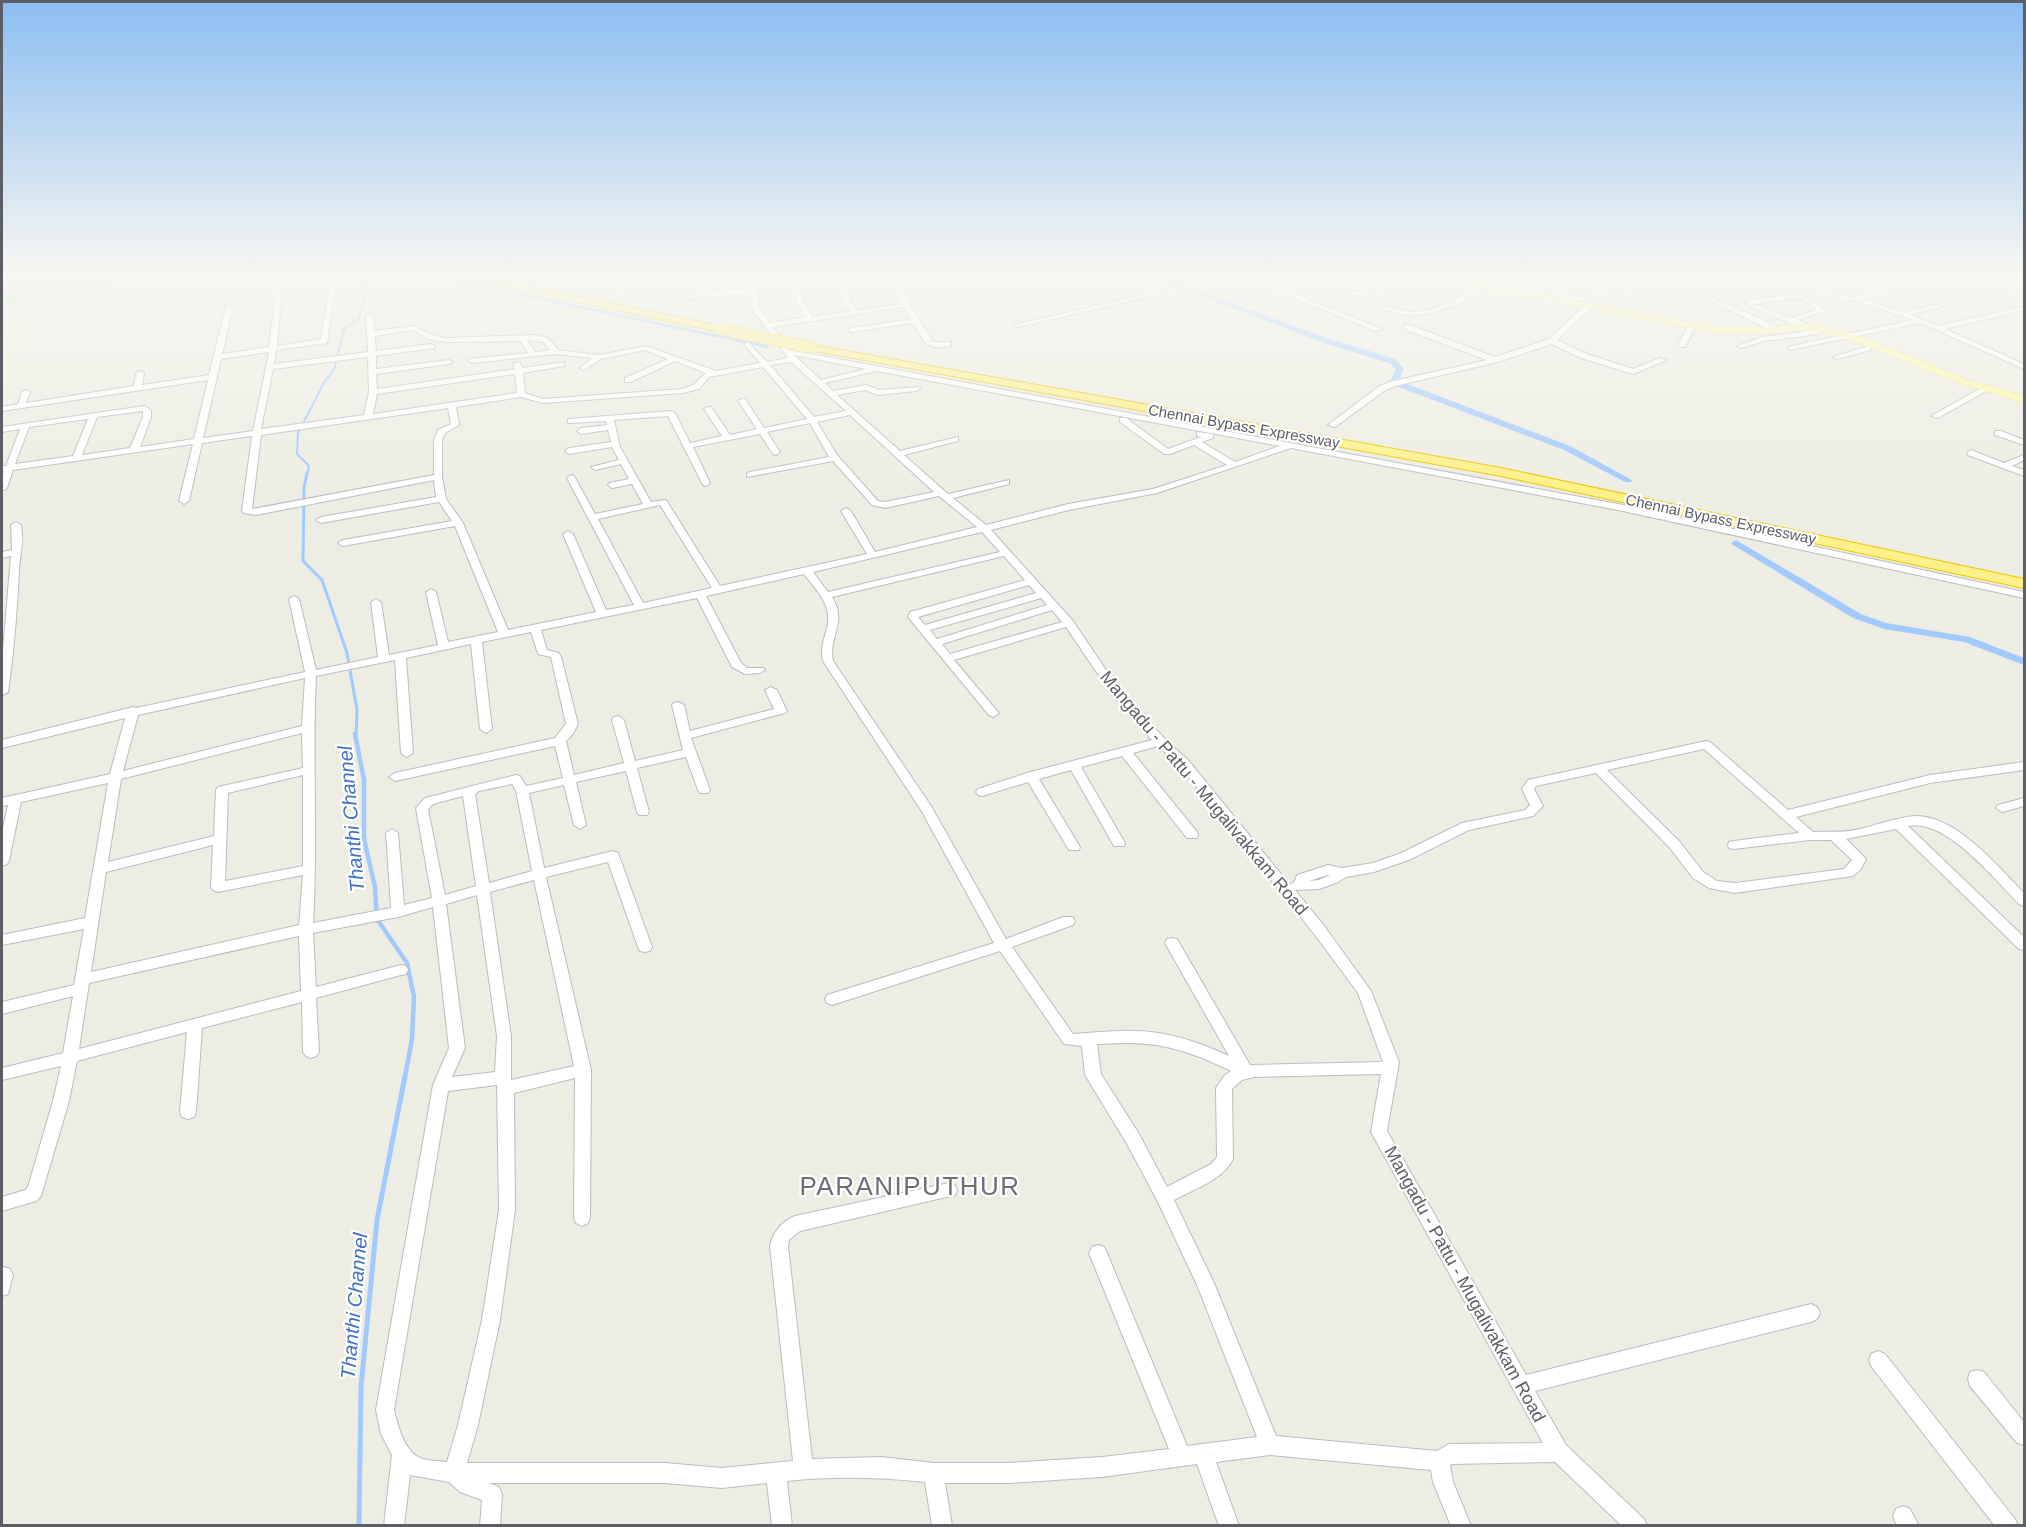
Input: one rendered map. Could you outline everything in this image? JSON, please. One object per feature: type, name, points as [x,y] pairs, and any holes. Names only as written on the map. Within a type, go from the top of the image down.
[{"type":"highway","name":"Chennai Bypass Expressway","points":[[827,347],[900,365],[1501,472],[2025,584]]},
{"type":"highway","name":"Chennai Bypass Expressway","points":[[836,347],[1467,456],[2025,574]]},
{"type":"main road","points":[[1877,347],[1983,391],[2025,399]]},
{"type":"main road","points":[[1868,348],[1983,391],[2025,404]]},
{"type":"street","points":[[184,501],[221,347]]},
{"type":"street","points":[[219,357],[284,347]]},
{"type":"street","points":[[368,417],[373,392],[372,347]]},
{"type":"street","points":[[270,368],[422,347]]},
{"type":"street","points":[[529,347],[533,354]]},
{"type":"street","points":[[554,347],[555,352]]},
{"type":"street","points":[[751,347],[812,420],[835,458],[877,505],[885,506],[1006,482]]},
{"type":"street","name":"Mangadu - Pattu - Mugalivakkam Road","points":[[785,347],[791,356],[944,495],[986,529],[1069,623],[1116,693],[1160,741],[1184,763],[1364,991],[1391,1062],[1380,1132],[1560,1452],[1637,1526]]},
{"type":"street","points":[[1461,347],[1495,360]]},
{"type":"street","points":[[1332,425],[1381,389],[1396,383],[1495,360],[1533,347]]},
{"type":"street","points":[[1565,347],[1629,371],[1639,371],[1663,360]]},
{"type":"street","points":[[1981,347],[2025,367]]},
{"type":"street","points":[[473,361],[555,352],[599,357],[646,348],[714,373]]},
{"type":"street","points":[[1837,357],[1868,348]]},
{"type":"street","points":[[273,349],[257,431],[247,511],[256,512],[438,477]]},
{"type":"street","points":[[6,469],[257,431],[521,395],[540,400],[568,398],[588,400],[683,391],[696,387],[706,375],[764,364],[791,356],[876,369],[1293,445],[1618,507],[2025,595]]},
{"type":"street","points":[[515,357],[521,395]]},
{"type":"street","points":[[584,368],[599,357]]},
{"type":"street","points":[[628,380],[676,358]]},
{"type":"street","points":[[373,372],[449,362]]},
{"type":"street","points":[[373,392],[482,381],[519,371],[561,364]]},
{"type":"street","points":[[821,382],[876,369]]},
{"type":"street","points":[[138,388],[140,373]]},
{"type":"street","points":[[2,409],[212,377]]},
{"type":"street","points":[[833,393],[865,387],[878,393],[916,389]]},
{"type":"street","points":[[1935,416],[1983,391]]},
{"type":"street","points":[[21,406],[26,392]]},
{"type":"street","points":[[742,401],[776,452]]},
{"type":"street","points":[[452,406],[455,425],[441,432],[438,440],[438,477],[441,499],[458,524],[504,634]]},
{"type":"street","points":[[2,429],[140,408],[147,410],[147,417],[135,450]]},
{"type":"street","points":[[708,409],[728,437]]},
{"type":"street","points":[[687,446],[853,412]]},
{"type":"street","points":[[581,431],[609,423],[671,413],[706,483]]},
{"type":"street","points":[[76,459],[94,415]]},
{"type":"street","points":[[1210,436],[1167,452],[1123,420],[1266,446],[1230,463]]},
{"type":"street","points":[[571,421],[609,423]]},
{"type":"street","points":[[609,423],[615,444],[648,505]]},
{"type":"street","points":[[2,488],[6,469],[26,425]]},
{"type":"street","points":[[1998,433],[2025,443]]},
{"type":"street","points":[[899,454],[955,439]]},
{"type":"street","points":[[1195,442],[1230,463]]},
{"type":"street","points":[[569,452],[615,444]]},
{"type":"street","points":[[2,744],[133,711],[807,571],[986,529],[1056,509],[1151,492],[1230,463],[1293,445]]},
{"type":"street","points":[[1971,453],[2025,473]]},
{"type":"street","points":[[2004,466],[2025,457]]},
{"type":"street","points":[[750,475],[835,458]]},
{"type":"street","points":[[595,467],[624,461]]},
{"type":"street","points":[[571,478],[640,606]]},
{"type":"street","points":[[612,485],[634,480]]},
{"type":"street","points":[[321,520],[441,499]]},
{"type":"street","points":[[592,518],[663,502],[717,589]]},
{"type":"street","points":[[846,511],[873,556]]},
{"type":"street","points":[[343,543],[458,524]]},
{"type":"street","points":[[2,692],[20,542],[16,525]]},
{"type":"street","points":[[568,534],[602,614]]},
{"type":"street","points":[[2,555],[18,552]]},
{"type":"street","points":[[825,596],[1006,553]]},
{"type":"street","points":[[807,571],[832,606],[834,615],[825,651],[828,661],[927,809],[975,900],[1003,945],[1069,1040],[1141,1037],[1184,1044],[1212,1053],[1247,1072]]},
{"type":"street","points":[[2,583],[15,580]]},
{"type":"street","points":[[993,713],[913,617],[914,614],[1031,581]]},
{"type":"street","points":[[431,592],[444,646]]},
{"type":"street","points":[[700,593],[736,665],[745,671],[760,670]]},
{"type":"street","points":[[923,628],[1043,594]]},
{"type":"street","points":[[294,599],[311,674],[308,728],[310,869],[306,929],[311,1052]]},
{"type":"street","points":[[376,602],[384,659]]},
{"type":"street","points":[[2,609],[14,603]]},
{"type":"street","points":[[935,643],[1054,606]]},
{"type":"street","points":[[948,658],[1069,623]]},
{"type":"street","points":[[535,628],[542,652],[556,657],[571,721],[571,728],[561,737],[560,741],[580,825]]},
{"type":"street","points":[[476,640],[486,729]]},
{"type":"street","points":[[400,656],[406,753]]},
{"type":"street","points":[[685,736],[781,711],[771,690]]},
{"type":"street","points":[[678,705],[685,736],[704,790]]},
{"type":"street","points":[[2,1204],[30,1196],[35,1191],[61,1101],[115,777],[133,711]]},
{"type":"street","points":[[618,720],[644,812]]},
{"type":"street","points":[[2,861],[8,801],[115,777],[308,728]]},
{"type":"street","points":[[394,777],[560,741]]},
{"type":"street","points":[[982,792],[1073,764],[1126,753],[1160,741]]},
{"type":"street","points":[[1286,890],[1302,884],[1309,886],[1334,879],[1342,873],[1374,867],[1404,856],[1466,826],[1529,813],[1537,806],[1528,789],[1532,783],[1706,745],[1810,836]]},
{"type":"street","points":[[522,791],[690,752]]},
{"type":"street","points":[[1126,753],[1192,835]]},
{"type":"street","points":[[1073,764],[1119,843]]},
{"type":"street","points":[[1785,815],[1930,779],[2025,766]]},
{"type":"street","points":[[1599,769],[1675,845],[1698,875],[1714,885],[1735,888],[1848,873],[1856,866],[1859,859],[1836,837]]},
{"type":"street","points":[[309,770],[222,790],[218,887],[310,869]]},
{"type":"street","points":[[1031,776],[1074,847]]},
{"type":"street","points":[[582,1218],[583,1070],[519,780],[432,800],[425,803],[422,808],[439,901],[457,1048],[441,1085],[385,1410],[391,1434],[402,1454],[414,1467],[454,1473],[665,1473],[722,1478],[827,1467],[881,1467],[934,1473],[1009,1473],[1102,1467],[1270,1445],[1439,1461],[1449,1454],[1560,1452]]},
{"type":"street","points":[[454,1473],[468,1425],[491,1320],[507,1210],[504,1036],[469,793],[471,790]]},
{"type":"street","points":[[2002,808],[2025,802]]},
{"type":"street","points":[[1734,845],[1810,836],[1836,837],[1917,820],[1928,821],[1956,836],[2025,901]]},
{"type":"street","points":[[1899,825],[2025,945]]},
{"type":"street","points":[[392,833],[398,912]]},
{"type":"street","points":[[99,869],[220,839]]},
{"type":"street","points":[[2,1008],[81,984],[306,929],[398,912],[613,856],[645,947]]},
{"type":"street","points":[[832,999],[1003,945],[1068,921]]},
{"type":"street","points":[[2,940],[91,922]]},
{"type":"street","points":[[1172,943],[1247,1072]]},
{"type":"street","points":[[2,1074],[401,970]]},
{"type":"street","points":[[188,1112],[195,1023]]},
{"type":"street","points":[[1089,1040],[1093,1075],[1133,1139],[1164,1197],[1205,1283],[1270,1445]]},
{"type":"street","points":[[1164,1197],[1217,1169],[1225,1159],[1224,1088],[1227,1082],[1238,1074],[1390,1068]]},
{"type":"street","points":[[441,1085],[505,1083],[583,1070]]},
{"type":"street","points":[[804,1470],[779,1246],[781,1236],[795,1224],[949,1190]]},
{"type":"street","points":[[1098,1253],[1181,1455]]},
{"type":"street","points":[[2,1276],[4,1275],[2,1288]]},
{"type":"street","points":[[1522,1384],[1811,1313]]},
{"type":"street","points":[[1878,1360],[2008,1526]]},
{"type":"street","points":[[1977,1379],[2025,1436]]},
{"type":"street","points":[[394,1526],[402,1454]]},
{"type":"street","points":[[1203,1454],[1229,1526]]},
{"type":"street","points":[[1439,1461],[1443,1482],[1461,1526]]},
{"type":"street","points":[[454,1473],[466,1485],[492,1494],[490,1526]]},
{"type":"street","points":[[776,1473],[782,1526]]},
{"type":"street","points":[[934,1473],[942,1526]]},
{"type":"waterway","name":"Thanthi Channel","points":[[307,475],[309,466],[297,454],[298,433],[325,381],[334,370],[340,347]]},
{"type":"waterway","points":[[1347,347],[1392,361],[1400,369],[1395,380],[1399,384],[1567,448],[1628,480]]},
{"type":"waterway","name":"Thanthi Channel","points":[[307,473],[304,488],[303,561],[322,580],[347,653],[357,710],[356,735]]},
{"type":"waterway","points":[[1736,543],[1857,616],[1884,626],[1966,639],[2024,662]]},
{"type":"waterway","name":"Thanthi Channel","points":[[355,734],[364,780],[364,839],[375,887],[377,919],[407,963],[414,997],[412,1039],[405,1077]]},
{"type":"waterway","name":"Thanthi Channel","points":[[359,1526],[361,1387],[377,1220],[405,1076]]},
{"type":"district","name":"PARANIPUTHUR","points":[[910,1186]]}]
